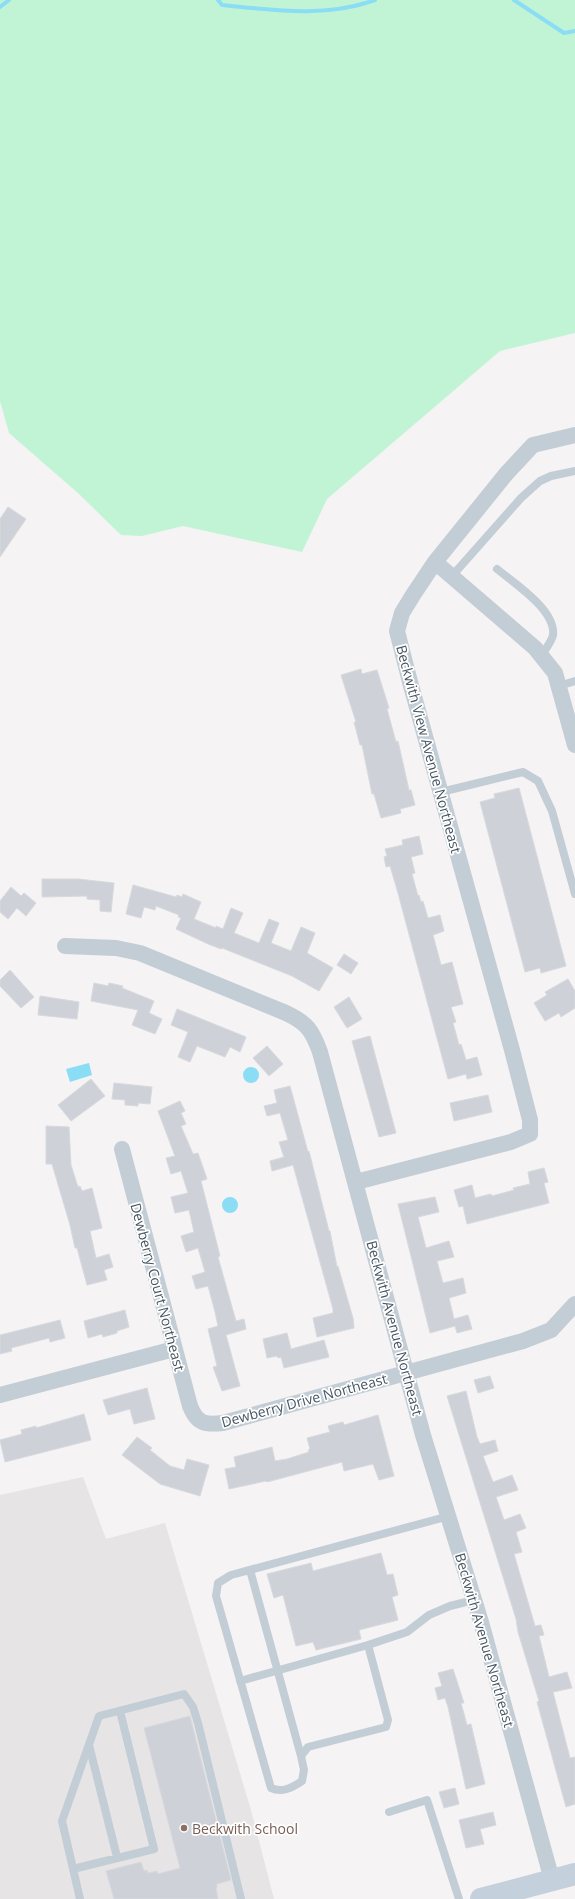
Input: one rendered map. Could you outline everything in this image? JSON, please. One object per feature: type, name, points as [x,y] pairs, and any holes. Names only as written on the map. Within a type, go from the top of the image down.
[{"type":"main road","points":[[481,1899],[575,1874]]},
{"type":"street","name":"Beckwith View Avenue Northeast","points":[[356,1182],[511,1142],[530,1134],[530,1117],[397,631],[402,613],[435,562],[506,474],[533,445],[575,435]]},
{"type":"street","points":[[435,562],[535,648],[555,673],[575,745]]},
{"type":"street","name":"Beckwith Avenue Northeast","points":[[65,946],[116,948],[140,953],[286,1013],[305,1023],[313,1034],[320,1052],[356,1182],[429,1454],[474,1600],[552,1880]]},
{"type":"street","name":"Dewberry Court Northeast","points":[[122,1149],[190,1406],[193,1414],[201,1422]]},
{"type":"street","name":"Dewberry Drive Northeast","points":[[201,1422],[208,1424],[223,1423],[523,1341],[550,1330],[575,1304]]},
{"type":"street","points":[[0,1395],[174,1348]]},
{"type":"lane","points":[[452,576],[521,498],[540,481],[551,476],[575,471]]},
{"type":"lane","points":[[497,569],[544,609],[551,618],[553,635],[541,656]]},
{"type":"lane","points":[[559,686],[575,681]]},
{"type":"lane","points":[[441,792],[523,772],[538,781],[552,811],[575,894]]},
{"type":"lane","points":[[250,1570],[302,1756],[304,1770],[302,1781],[294,1787],[278,1791],[271,1788],[240,1681],[216,1596],[218,1583],[231,1575],[449,1516]]},
{"type":"lane","points":[[240,1681],[368,1645],[407,1632],[429,1615],[450,1606],[474,1600]]},
{"type":"lane","points":[[302,1756],[308,1747],[386,1727],[388,1720],[368,1645]]},
{"type":"lane","points":[[80,1899],[62,1821],[99,1716],[184,1694],[193,1707],[241,1899]]},
{"type":"lane","points":[[73,1869],[154,1849],[120,1711]]},
{"type":"lane","points":[[89,1746],[117,1857]]},
{"type":"lane","points":[[389,1812],[427,1800],[459,1899]]},
{"type":"shaded area","points":[[83,1477],[106,1539],[165,1523],[251,1810],[274,1899],[0,1899],[0,1495]]},
{"type":"green space","points":[[0,0],[575,0],[575,333],[500,351],[327,499],[302,552],[183,526],[142,536],[121,535],[79,494],[9,433],[0,401]]},
{"type":"water","points":[[89,1063],[92,1075],[70,1082],[66,1069]]},
{"type":"water","points":[[251,1067],[258,1072],[259,1075],[254,1082],[251,1083],[244,1078],[243,1075],[248,1068]]},
{"type":"water","points":[[227,1197],[233,1197],[238,1202],[236,1211],[233,1213],[227,1213],[222,1208],[222,1202]]},
{"type":"building","points":[[8,507],[26,519],[0,557],[0,519]]},
{"type":"building","points":[[361,669],[362,674],[377,670],[389,708],[387,709],[396,742],[398,741],[409,790],[411,790],[415,805],[400,809],[401,813],[381,818],[374,794],[372,794],[362,745],[360,745],[354,722],[356,722],[341,675]]},
{"type":"building","points":[[519,788],[566,966],[541,973],[540,968],[525,972],[480,802],[495,798],[494,794]]},
{"type":"building","points":[[419,836],[423,854],[411,857],[415,873],[412,874],[418,896],[419,895],[421,902],[423,901],[428,918],[440,915],[444,931],[433,935],[441,965],[452,962],[463,1004],[451,1007],[456,1022],[453,1023],[459,1045],[461,1044],[466,1060],[477,1057],[482,1075],[467,1079],[466,1074],[448,1079],[396,886],[390,866],[386,867],[384,857],[387,856],[385,849],[403,845],[402,840]]},
{"type":"building","points":[[42,879],[78,879],[114,883],[111,912],[100,911],[100,900],[87,899],[87,896],[42,897]]},
{"type":"building","points":[[133,885],[176,897],[177,895],[182,897],[183,894],[201,902],[194,919],[216,928],[216,926],[223,929],[231,908],[243,913],[234,933],[259,943],[269,919],[279,923],[271,943],[291,951],[301,927],[315,933],[307,953],[333,968],[319,991],[292,976],[222,948],[221,949],[208,944],[176,929],[181,918],[178,917],[179,915],[156,906],[155,910],[144,907],[141,918],[126,914]]},
{"type":"building","points":[[11,887],[21,896],[24,893],[36,903],[26,916],[17,908],[8,919],[0,912],[0,901]]},
{"type":"building","points":[[344,954],[358,963],[351,974],[337,965]]},
{"type":"building","points":[[10,970],[34,997],[21,1008],[0,986],[0,980]]},
{"type":"building","points":[[568,979],[575,991],[575,1008],[561,1017],[559,1013],[545,1021],[534,1003],[547,995],[545,992]]},
{"type":"building","points":[[94,983],[108,986],[109,983],[123,986],[122,988],[154,1001],[149,1013],[162,1019],[155,1034],[132,1025],[138,1010],[91,1001]]},
{"type":"building","points":[[40,996],[79,1002],[77,1019],[38,1015]]},
{"type":"building","points":[[349,997],[362,1019],[347,1028],[334,1007]]},
{"type":"building","points":[[177,1009],[246,1037],[240,1052],[230,1047],[225,1057],[197,1046],[190,1062],[178,1057],[188,1032],[171,1025]]},
{"type":"building","points":[[370,1036],[396,1133],[379,1137],[352,1041]]},
{"type":"building","points":[[267,1046],[283,1064],[269,1076],[253,1058]]},
{"type":"building","points":[[91,1079],[105,1096],[71,1121],[58,1105]]},
{"type":"building","points":[[114,1083],[152,1087],[150,1104],[138,1103],[138,1106],[125,1105],[125,1100],[112,1099]]},
{"type":"building","points":[[290,1086],[330,1231],[337,1267],[338,1266],[353,1318],[354,1328],[317,1337],[313,1318],[333,1313],[333,1309],[293,1165],[272,1171],[270,1161],[284,1157],[279,1142],[288,1140],[280,1113],[267,1116],[264,1106],[277,1103],[274,1090]]},
{"type":"building","points":[[488,1095],[492,1112],[454,1121],[450,1103]]},
{"type":"building","points":[[180,1101],[185,1111],[181,1113],[186,1124],[181,1126],[193,1154],[198,1153],[207,1179],[201,1181],[220,1256],[218,1257],[236,1321],[244,1319],[246,1329],[226,1335],[240,1386],[222,1391],[213,1367],[217,1366],[208,1329],[218,1326],[215,1312],[208,1286],[196,1289],[192,1276],[205,1272],[198,1248],[186,1252],[181,1236],[194,1232],[189,1210],[175,1213],[171,1197],[188,1193],[181,1171],[171,1174],[166,1158],[175,1156],[158,1111]]},
{"type":"building","points":[[46,1126],[69,1127],[71,1165],[78,1187],[80,1186],[82,1191],[92,1188],[102,1228],[90,1231],[96,1258],[109,1254],[113,1267],[104,1270],[107,1280],[87,1285],[77,1248],[75,1248],[70,1225],[52,1164],[46,1164]]},
{"type":"building","points":[[544,1168],[548,1182],[544,1183],[549,1203],[467,1224],[463,1206],[459,1207],[454,1190],[472,1185],[475,1198],[491,1194],[492,1196],[514,1190],[513,1188],[530,1184],[528,1172]]},
{"type":"building","points":[[435,1197],[439,1212],[418,1217],[426,1248],[449,1241],[454,1257],[437,1261],[443,1283],[463,1278],[466,1293],[449,1298],[454,1319],[468,1315],[472,1329],[457,1333],[455,1326],[430,1333],[398,1204]]},
{"type":"building","points":[[125,1310],[129,1327],[117,1331],[117,1333],[103,1337],[102,1334],[88,1338],[84,1321]]},
{"type":"building","points":[[60,1320],[65,1338],[50,1342],[49,1338],[11,1348],[12,1351],[0,1354],[0,1335]]},
{"type":"building","points":[[287,1333],[291,1349],[324,1340],[329,1357],[284,1368],[281,1357],[278,1358],[277,1356],[267,1358],[263,1339]]},
{"type":"building","points":[[490,1376],[494,1388],[478,1393],[474,1380]]},
{"type":"building","points":[[147,1388],[155,1419],[134,1424],[130,1409],[108,1415],[103,1400]]},
{"type":"building","points":[[466,1391],[480,1444],[495,1440],[498,1451],[483,1456],[493,1482],[512,1475],[518,1490],[496,1497],[504,1520],[520,1514],[526,1528],[516,1532],[522,1552],[514,1554],[535,1626],[541,1625],[544,1635],[539,1636],[549,1677],[567,1672],[572,1688],[553,1692],[570,1758],[575,1757],[575,1804],[566,1807],[537,1702],[539,1701],[518,1632],[516,1619],[447,1396]]},
{"type":"building","points":[[84,1414],[91,1440],[5,1462],[0,1440],[22,1434],[21,1430],[36,1426],[36,1428]]},
{"type":"building","points":[[378,1415],[394,1476],[379,1480],[373,1464],[344,1471],[342,1462],[267,1482],[229,1489],[225,1469],[236,1467],[234,1457],[272,1447],[275,1461],[287,1459],[309,1452],[308,1450],[310,1449],[307,1438],[330,1432],[328,1426],[343,1422],[344,1425]]},
{"type":"building","points":[[137,1437],[152,1448],[150,1450],[170,1466],[184,1470],[187,1459],[209,1465],[200,1496],[160,1484],[122,1455]]},
{"type":"building","points":[[381,1553],[387,1575],[393,1574],[398,1595],[392,1597],[398,1620],[359,1630],[361,1639],[316,1650],[313,1642],[296,1646],[283,1595],[274,1598],[267,1574],[311,1563],[313,1571]]},
{"type":"building","points":[[453,1669],[464,1703],[461,1703],[467,1725],[471,1724],[485,1784],[466,1789],[448,1707],[445,1698],[438,1700],[435,1688],[442,1686],[438,1673]]},
{"type":"building","points":[[190,1716],[231,1880],[217,1884],[216,1888],[218,1899],[114,1899],[106,1871],[141,1862],[144,1871],[147,1870],[148,1873],[157,1871],[158,1874],[180,1868],[144,1728]]},
{"type":"building","points":[[455,1788],[459,1804],[444,1808],[439,1792]]},
{"type":"building","points":[[493,1812],[496,1825],[480,1829],[484,1844],[466,1848],[459,1820]]},
{"type":"waterway","points":[[0,7],[9,0]]},
{"type":"waterway","points":[[218,0],[222,5],[299,11],[337,9],[356,6],[375,0]]},
{"type":"waterway","points":[[514,0],[564,33],[575,31]]},
{"type":"place","name":"Beckwith School","points":[[184,1828]]}]
